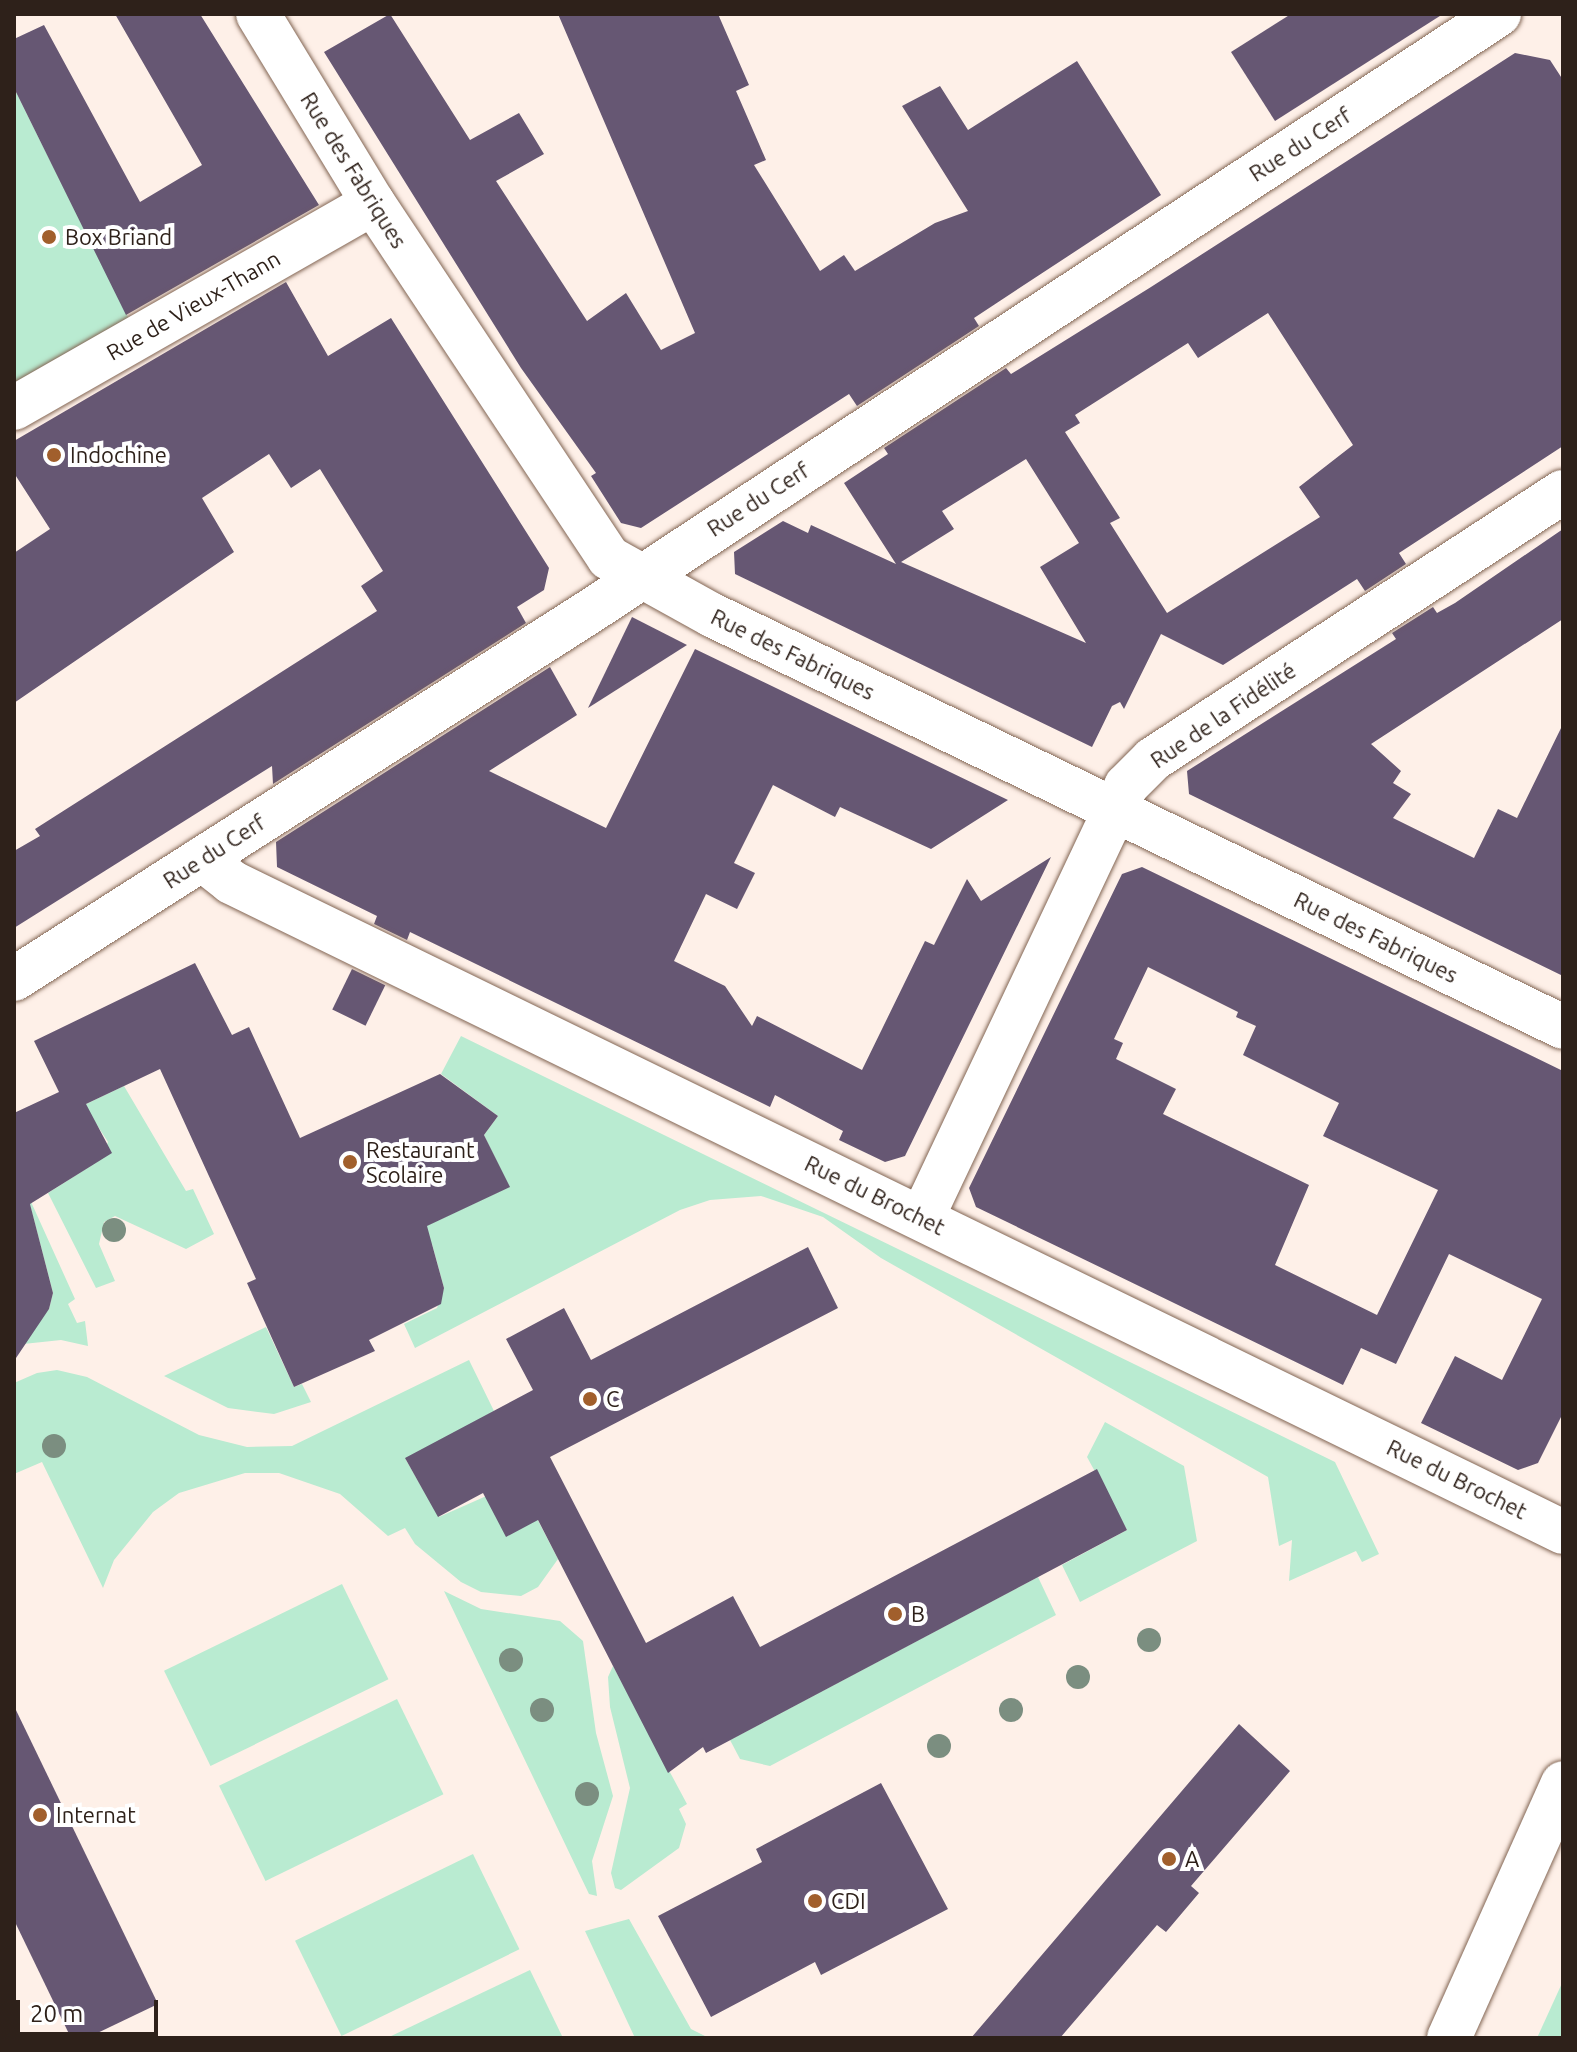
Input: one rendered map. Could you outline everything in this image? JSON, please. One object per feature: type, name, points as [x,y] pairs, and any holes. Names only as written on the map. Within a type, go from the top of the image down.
[{"type":"street","name":"Rue des Fabriques","points":[[258,14],[373,203],[585,529],[609,558],[638,579],[1563,1027]]},
{"type":"street","name":"Rue du Cerf","points":[[14,979],[638,579],[1499,14]]},
{"type":"street","name":"Rue de Vieux-Thann","points":[[14,408],[373,203]]},
{"type":"street","name":"Rue de la Fidélité","points":[[922,1218],[1111,809],[1153,759],[1563,492]]},
{"type":"street","name":"Rue du Brochet","points":[[202,859],[231,882],[922,1218],[1559,1520]]},
{"type":"street","points":[[1449,2038],[1563,1783]]},
{"type":"green space","name":"Box Briand","points":[[14,88],[131,323],[14,390]]},
{"type":"green space","points":[[461,1036],[1335,1462],[1379,1554],[1362,1562],[1356,1551],[1289,1581],[1292,1540],[1279,1546],[1268,1477],[881,1258],[823,1217],[761,1196],[710,1200],[680,1210],[415,1348],[404,1324],[437,1308],[444,1288],[432,1244],[398,1239],[509,1187],[484,1135],[498,1116],[441,1074]]},
{"type":"green space","points":[[124,1086],[186,1191],[193,1189],[214,1234],[186,1249],[115,1216],[104,1222],[99,1244],[115,1281],[96,1288],[48,1193],[100,1160],[108,1142],[84,1105]]},
{"type":"green space","points":[[27,1193],[75,1299],[68,1304],[77,1323],[85,1321],[88,1346],[61,1340],[14,1345],[49,1309],[53,1293]]},
{"type":"green space","points":[[266,1327],[294,1387],[302,1384],[311,1402],[274,1414],[228,1408],[164,1376]]},
{"type":"green space","points":[[469,1360],[494,1411],[406,1460],[439,1517],[518,1482],[558,1559],[538,1587],[521,1596],[481,1592],[461,1582],[415,1544],[405,1528],[388,1536],[340,1494],[279,1473],[245,1473],[179,1493],[153,1512],[114,1560],[103,1588],[42,1462],[14,1474],[14,1383],[37,1373],[57,1370],[87,1377],[199,1435],[247,1447],[292,1446]]},
{"type":"green space","points":[[1105,1422],[1184,1466],[1197,1541],[1080,1602],[1062,1565],[1127,1530],[1087,1457]]},
{"type":"green space","points":[[1038,1577],[1056,1615],[770,1766],[740,1759],[730,1740]]},
{"type":"green space","points":[[342,1584],[388,1679],[211,1766],[164,1671]]},
{"type":"green space","points":[[444,1591],[481,1609],[560,1621],[583,1641],[596,1733],[613,1796],[592,1861],[597,1896],[589,1894]]},
{"type":"green space","points":[[613,1666],[687,1804],[679,1809],[686,1824],[679,1848],[621,1890],[615,1888],[611,1873],[630,1788],[610,1707],[608,1677]]},
{"type":"green space","points":[[397,1699],[443,1794],[266,1881],[219,1786]]},
{"type":"green space","points":[[473,1854],[519,1949],[342,2036],[295,1941]]},
{"type":"green space","points":[[629,1919],[691,2029],[709,2038],[635,2038],[585,1931]]},
{"type":"green space","points":[[530,1970],[563,2038],[387,2038]]},
{"type":"green space","points":[[1563,1981],[1563,2038],[1537,2038]]},
{"type":"building","points":[[115,14],[200,14],[319,205],[126,315],[14,88],[14,39],[44,25],[140,202],[202,165]]},
{"type":"building","points":[[390,14],[470,140],[519,113],[544,154],[496,181],[587,321],[626,293],[661,350],[695,333],[558,14],[718,14],[749,85],[736,91],[766,160],[754,165],[820,271],[844,255],[855,271],[935,223],[968,211],[902,106],[940,86],[968,130],[1077,61],[1161,195],[974,318],[979,326],[857,406],[849,394],[641,528],[621,523],[591,476],[596,473],[521,368],[324,52]]},
{"type":"building","points":[[1291,14],[1443,14],[1275,121],[1231,52]]},
{"type":"building","points":[[1515,53],[1550,60],[1563,80],[1563,446],[1399,553],[1406,564],[1365,591],[1357,579],[1223,665],[1161,634],[1124,709],[1120,702],[1112,706],[1092,747],[735,574],[734,552],[783,521],[808,533],[811,525],[896,564],[844,483],[888,454],[884,448],[1006,368],[1011,374]],"holes":[[[1268,313],[1353,445],[1299,487],[1320,517],[1167,613],[1110,523],[1120,518],[1065,432],[1080,423],[1075,415],[1188,343],[1198,358]],[[1026,459],[1079,543],[1040,567],[1086,643],[901,562],[954,529],[942,511]]]},
{"type":"building","points":[[286,282],[328,356],[391,318],[549,568],[544,590],[517,607],[526,623],[273,784],[272,766],[14,928],[14,851],[40,836],[35,829],[377,611],[361,586],[383,571],[320,469],[291,488],[269,454],[202,498],[234,552],[14,703],[14,553],[50,529],[14,473],[14,441]]},
{"type":"building","points":[[1563,529],[1563,619],[1371,744],[1401,771],[1393,783],[1411,794],[1393,818],[1474,858],[1498,809],[1517,818],[1563,724],[1563,976],[1189,794],[1187,771],[1396,639],[1392,633],[1433,607],[1437,613],[1455,603]]},
{"type":"building","points":[[632,617],[687,645],[588,708]]},
{"type":"building","points":[[695,649],[1008,800],[931,849],[840,807],[835,817],[773,785],[734,863],[755,873],[737,909],[706,894],[674,961],[725,986],[752,1026],[757,1016],[862,1070],[925,941],[934,945],[967,879],[981,901],[1051,857],[905,1156],[885,1162],[839,1140],[843,1131],[775,1095],[770,1107],[410,932],[407,940],[374,924],[377,916],[277,867],[276,842],[550,667],[577,715],[489,771],[606,828]]},
{"type":"building","points":[[1142,867],[1563,1071],[1563,1413],[1538,1463],[1518,1470],[1421,1423],[1455,1356],[1502,1380],[1542,1299],[1449,1254],[1396,1364],[1361,1348],[1343,1385],[976,1207],[969,1188],[1122,874]],"holes":[[[1148,967],[1238,1012],[1236,1017],[1256,1026],[1243,1055],[1339,1103],[1323,1136],[1438,1190],[1377,1315],[1275,1265],[1309,1185],[1163,1114],[1176,1089],[1116,1059],[1123,1043],[1114,1039]]]},
{"type":"building","points":[[195,963],[232,1035],[249,1027],[300,1138],[440,1074],[498,1116],[484,1135],[510,1187],[427,1226],[444,1288],[441,1304],[369,1340],[375,1351],[294,1387],[247,1283],[256,1279],[160,1069],[86,1104],[112,1153],[30,1204],[53,1293],[49,1309],[14,1361],[14,1113],[59,1092],[34,1041]]},
{"type":"building","points":[[352,969],[385,985],[366,1026],[332,1009]]},
{"type":"building","points":[[808,1247],[838,1308],[550,1457],[646,1643],[733,1596],[760,1647],[1097,1469],[1127,1530],[706,1753],[703,1747],[668,1773],[538,1520],[506,1537],[483,1493],[438,1517],[405,1458],[533,1390],[506,1339],[564,1308],[591,1360]]},
{"type":"building","name":"Internat","points":[[14,1706],[158,2004],[87,2038],[71,2038],[14,1920]]},
{"type":"building","name":"A","points":[[1239,1724],[1290,1771],[1191,1886],[1199,1893],[1166,1932],[1157,1925],[1060,2038],[971,2038]]},
{"type":"building","name":"CDI","points":[[881,1783],[948,1909],[821,1975],[815,1962],[711,2017],[658,1916],[762,1862],[756,1849]]},
{"type":"place","name":"Box Briand","points":[[49,237]]},
{"type":"place","name":"Indochine","points":[[54,455]]},
{"type":"place","name":"Restaurant Scolaire","points":[[350,1162]]},
{"type":"place","name":"C","points":[[590,1399]]},
{"type":"place","name":"B","points":[[895,1614]]},
{"type":"place","name":"Internat","points":[[40,1815]]},
{"type":"place","name":"A","points":[[1169,1859]]},
{"type":"place","name":"CDI","points":[[815,1901]]}]
